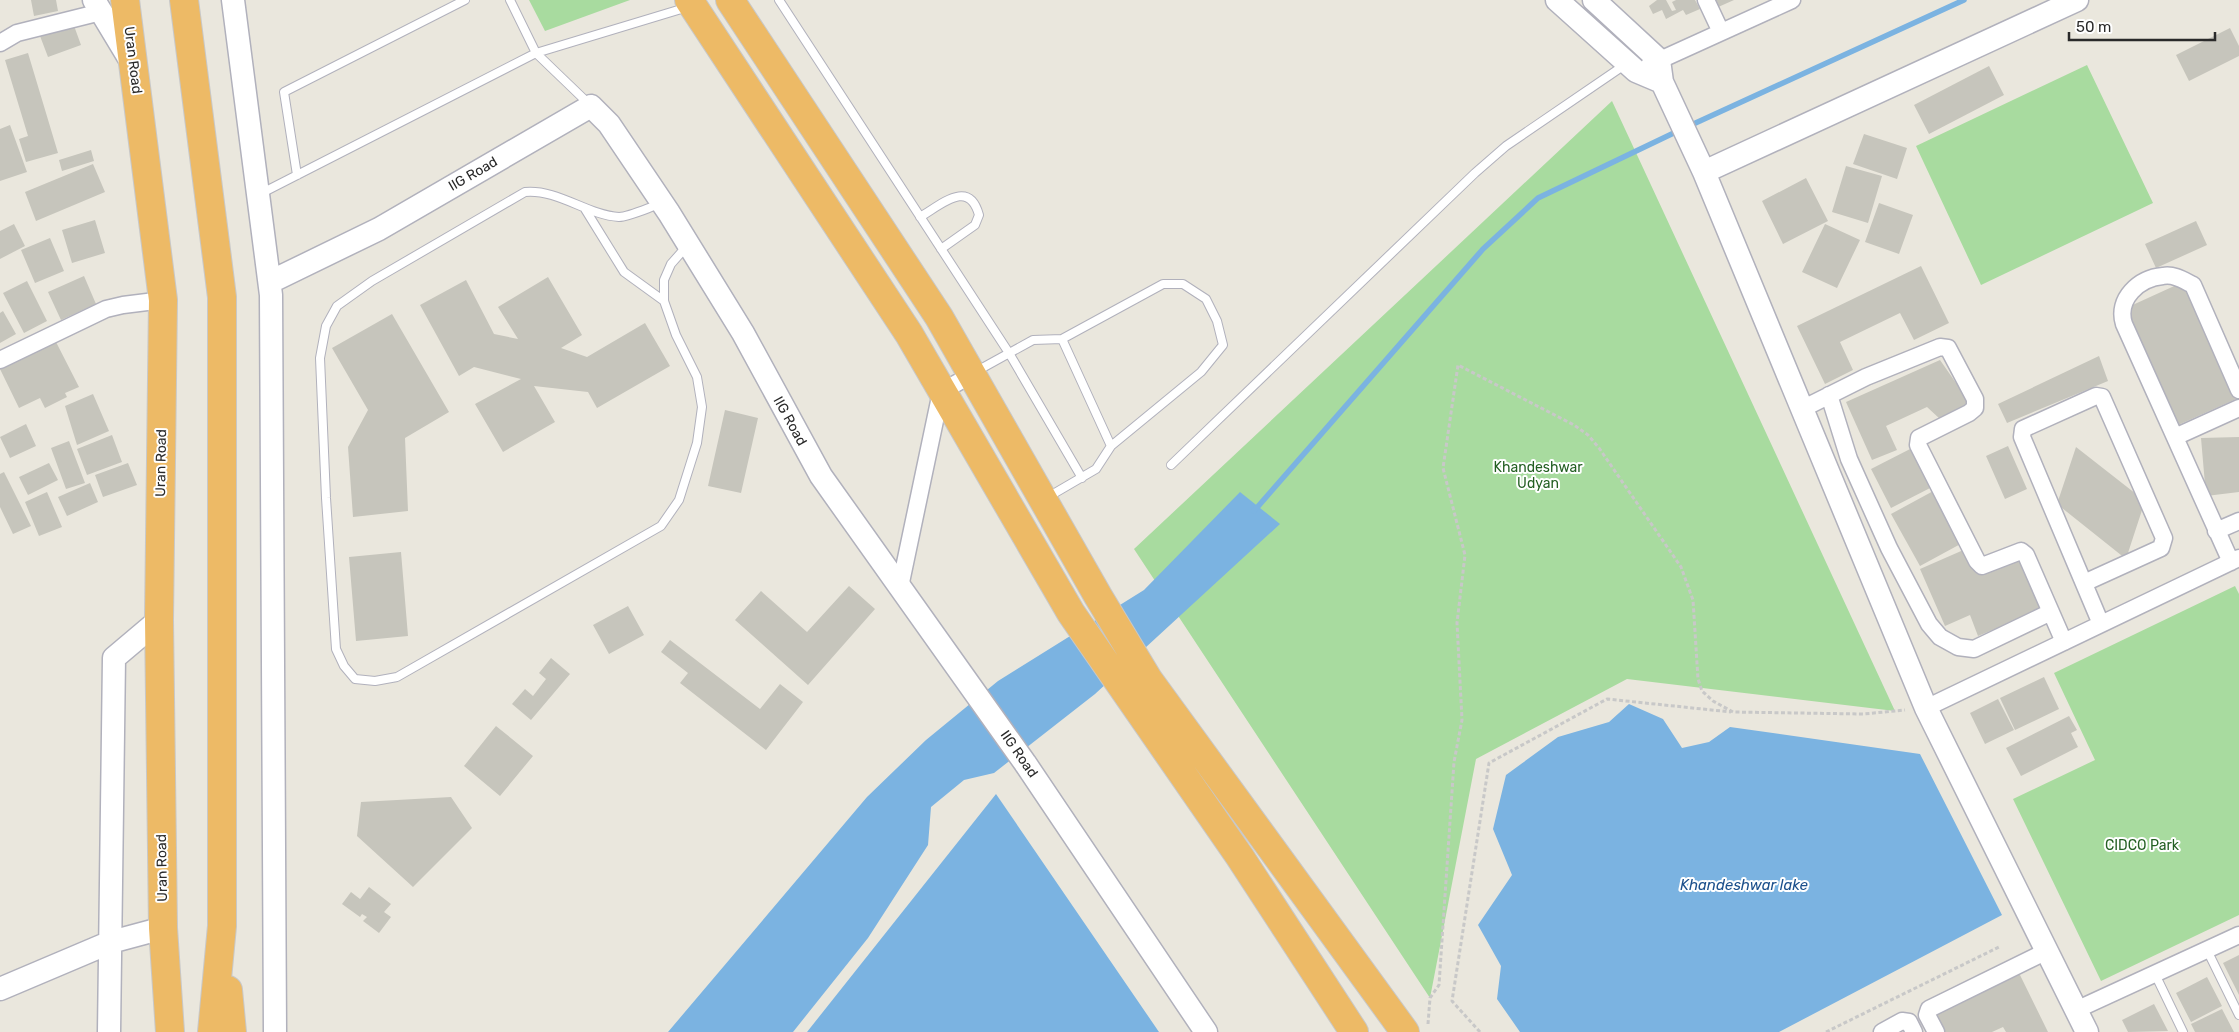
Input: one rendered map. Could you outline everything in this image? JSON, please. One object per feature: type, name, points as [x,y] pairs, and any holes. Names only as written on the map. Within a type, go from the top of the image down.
[{"type":"highway","points":[[184,0],[222,298],[222,926],[212,1032]]},
{"type":"highway","points":[[730,0],[742,12],[939,317],[1098,596],[1137,686],[1240,857],[1354,1032]]},
{"type":"highway","points":[[691,3],[909,334],[1071,613],[1137,686],[1405,1032]]},
{"type":"highway","name":"Uran Road","points":[[107,4],[133,66],[163,300],[159,620],[163,928],[170,1032]]},
{"type":"highway","points":[[222,926],[232,1032]]},
{"type":"highway","name":"Uran Road","points":[[153,1032],[163,928]]},
{"type":"street","points":[[233,0],[270,282],[275,1032]]},
{"type":"street","points":[[1557,0],[1647,67]]},
{"type":"street","points":[[1594,0],[1647,67],[1689,140],[1704,172],[1926,708],[2087,1032]]},
{"type":"street","points":[[1706,0],[1721,32]]},
{"type":"street","points":[[1647,67],[1792,0]]},
{"type":"street","points":[[1704,172],[2077,0]]},
{"type":"street","points":[[0,43],[17,33],[107,4]]},
{"type":"street","name":"IIG Road","points":[[270,282],[379,229],[590,106],[609,124],[688,244],[743,333],[821,476],[1025,762],[1206,1032]]},
{"type":"street","points":[[1926,708],[2235,560],[2216,530],[2122,317],[2122,306],[2129,293],[2139,285],[2162,276],[2176,277],[2193,285],[2239,390]]},
{"type":"street","points":[[0,360],[106,309],[123,304],[163,300]]},
{"type":"street","points":[[1802,409],[1866,377],[1940,347],[1948,348],[1975,398],[1975,408],[1969,413],[1919,438],[1918,445],[1977,561],[1982,566],[2021,551],[2026,555],[2064,642]]},
{"type":"street","points":[[900,587],[942,392],[971,374]]},
{"type":"street","points":[[1829,395],[1849,459],[1885,540],[1929,624],[1940,637],[1958,647],[1974,649],[2051,612]]},
{"type":"street","points":[[2084,583],[2161,548],[2164,538],[2102,397],[2096,396],[2023,429],[2022,437],[2101,624]]},
{"type":"street","points":[[2175,437],[2239,408]]},
{"type":"street","points":[[2216,530],[2239,521]]},
{"type":"street","points":[[109,1032],[114,658],[159,620]]},
{"type":"street","points":[[0,989],[111,942],[163,928]]},
{"type":"street","points":[[2076,1010],[2239,935]]},
{"type":"street","points":[[1936,1032],[1927,1015],[1929,1009],[2046,951]]},
{"type":"street","points":[[1882,1032],[1902,1022],[1909,1022],[1914,1032]]},
{"type":"lane","points":[[297,175],[284,92],[466,0]]},
{"type":"lane","points":[[510,0],[536,53],[590,106]]},
{"type":"lane","points":[[779,0],[1009,353],[1082,478]]},
{"type":"lane","points":[[258,195],[536,53],[691,3]]},
{"type":"lane","points":[[1171,465],[1475,173],[1506,146],[1647,67]]},
{"type":"lane","points":[[662,203],[621,217],[585,209],[545,193],[525,192],[372,281],[337,306],[326,326],[320,358],[326,498],[336,649],[344,666],[355,679],[375,681],[397,677],[661,526],[679,500],[697,443],[702,407],[697,377],[676,335],[664,301],[664,280],[671,264],[688,244]]},
{"type":"lane","points":[[920,217],[955,197],[966,196],[972,200],[979,215],[975,225],[941,249]]},
{"type":"lane","points":[[585,209],[624,272],[664,301]]},
{"type":"lane","points":[[971,374],[1033,340],[1062,340],[1162,284],[1183,284],[1206,299],[1217,321],[1223,345],[1201,372],[1111,446],[1096,469],[1043,500]]},
{"type":"lane","points":[[1062,340],[1111,446]]},
{"type":"lane","points":[[2207,950],[2239,1015]]},
{"type":"lane","points":[[2155,974],[2183,1032]]},
{"type":"path","points":[[1427,1032],[1430,998],[1439,985],[1454,762],[1462,720],[1457,623],[1465,555],[1442,468],[1458,365],[1574,425],[1600,448],[1681,567],[1693,600],[1698,678],[1702,691],[1712,701],[1733,712]]},
{"type":"path","points":[[1480,1032],[1452,1001],[1488,763],[1607,699],[1733,712],[1864,714],[1926,708]]},
{"type":"path","points":[[1826,1032],[2001,946]]},
{"type":"green space","points":[[529,0],[630,0],[545,31]]},
{"type":"green space","points":[[2087,65],[2153,203],[1981,285],[1916,146]]},
{"type":"green space","name":"Khandeshwar Udyan","points":[[1612,101],[1895,711],[1627,679],[1476,759],[1430,998],[1134,549]]},
{"type":"green space","name":"CIDCO Park","points":[[2235,586],[2239,594],[2239,915],[2101,981],[2013,799],[2095,760],[2054,673]]},
{"type":"water","points":[[1240,492],[1280,524],[1095,694],[994,773],[964,780],[931,807],[928,845],[868,938],[793,1032],[668,1032],[867,797],[926,740],[998,681],[1144,590]]},
{"type":"water","name":"Khandeshwar lake","points":[[1629,704],[1663,719],[1682,748],[1709,742],[1730,727],[1920,754],[2002,915],[1779,1032],[1520,1032],[1497,999],[1501,966],[1478,925],[1512,875],[1493,829],[1506,775],[1558,737],[1609,722]]},
{"type":"water","points":[[996,794],[1159,1032],[807,1032]]},
{"type":"building","points":[[31,0],[56,0],[58,11],[34,16]]},
{"type":"building","points":[[1657,0],[1666,0],[1672,11],[1676,10],[1672,2],[1676,0],[1695,0],[1700,9],[1686,15],[1683,10],[1666,19],[1662,10],[1653,14],[1649,6]]},
{"type":"building","points":[[1713,0],[1734,0],[1716,8]]},
{"type":"building","points":[[73,23],[81,45],[48,57],[40,36]]},
{"type":"building","points":[[2230,28],[2239,46],[2239,56],[2189,81],[2176,55]]},
{"type":"building","points":[[28,53],[58,153],[26,162],[19,139],[28,136],[5,60]]},
{"type":"building","points":[[1989,66],[2004,95],[1929,134],[1914,105]]},
{"type":"building","points":[[10,125],[27,172],[0,181],[0,129]]},
{"type":"building","points":[[1864,134],[1907,148],[1897,179],[1853,164]]},
{"type":"building","points":[[91,150],[94,161],[62,171],[59,160]]},
{"type":"building","points":[[93,164],[105,192],[36,221],[25,192]]},
{"type":"building","points":[[1846,166],[1882,176],[1868,223],[1832,212]]},
{"type":"building","points":[[1806,178],[1828,221],[1783,244],[1762,201]]},
{"type":"building","points":[[1879,203],[1913,215],[1899,254],[1865,242]]},
{"type":"building","points":[[95,220],[105,253],[72,263],[62,230]]},
{"type":"building","points":[[2196,221],[2207,245],[2156,268],[2145,244]]},
{"type":"building","points":[[14,224],[25,246],[0,259],[0,231]]},
{"type":"building","points":[[1825,224],[1860,240],[1837,288],[1802,272]]},
{"type":"building","points":[[50,238],[64,271],[35,283],[21,250]]},
{"type":"building","points":[[1921,266],[1949,323],[1914,340],[1900,313],[1840,342],[1853,370],[1825,384],[1797,326]]},
{"type":"building","points":[[84,276],[96,304],[61,320],[48,292]]},
{"type":"building","points":[[548,277],[582,335],[561,348],[587,357],[645,323],[670,366],[597,408],[588,392],[534,386],[555,422],[503,452],[475,404],[521,379],[474,367],[459,376],[420,305],[466,280],[494,334],[518,339],[498,307]]},
{"type":"building","points":[[27,281],[47,321],[24,333],[3,293]]},
{"type":"building","points":[[2183,282],[2236,399],[2178,425],[2126,308]]},
{"type":"building","points":[[3,311],[16,334],[0,343],[0,313]]},
{"type":"building","points":[[392,314],[449,412],[405,438],[408,511],[353,517],[348,447],[368,410],[332,348]]},
{"type":"building","points":[[56,342],[79,387],[65,393],[67,397],[45,408],[40,398],[19,408],[0,369]]},
{"type":"building","points":[[2099,356],[2108,381],[2007,423],[1998,404]]},
{"type":"building","points":[[1940,360],[1970,403],[1940,419],[1927,407],[1886,426],[1897,450],[1872,460],[1846,402]]},
{"type":"building","points":[[93,394],[109,431],[77,445],[65,406]]},
{"type":"building","points":[[725,410],[758,418],[741,493],[708,486]]},
{"type":"building","points":[[26,424],[36,446],[10,458],[0,437]]},
{"type":"building","points":[[112,435],[122,462],[87,475],[77,449]]},
{"type":"building","points":[[2239,437],[2239,492],[2206,496],[2201,438]]},
{"type":"building","points":[[69,441],[85,483],[66,489],[51,448]]},
{"type":"building","points":[[2008,446],[2027,489],[2005,499],[1986,456]]},
{"type":"building","points":[[1914,447],[1934,486],[1891,508],[1871,469]]},
{"type":"building","points":[[2076,447],[2145,501],[2126,559],[2057,504]]},
{"type":"building","points":[[49,463],[58,480],[28,495],[19,477]]},
{"type":"building","points":[[128,463],[137,485],[103,497],[95,475]]},
{"type":"building","points":[[4,472],[31,526],[13,534],[0,507],[0,474]]},
{"type":"building","points":[[90,483],[98,502],[67,516],[58,497]]},
{"type":"building","points":[[1937,489],[1966,541],[1920,566],[1891,514]]},
{"type":"building","points":[[47,492],[62,527],[39,536],[25,502]]},
{"type":"building","points":[[1968,548],[1980,575],[2022,558],[2043,609],[1978,636],[1970,615],[1945,626],[1920,569]]},
{"type":"building","points":[[401,552],[408,636],[356,641],[349,557]]},
{"type":"building","points":[[849,586],[875,609],[808,685],[735,620],[761,591],[807,632]]},
{"type":"building","points":[[628,606],[644,635],[609,654],[593,625]]},
{"type":"building","points":[[670,640],[760,709],[780,684],[803,702],[766,750],[680,683],[688,673],[661,652]]},
{"type":"building","points":[[551,658],[570,674],[531,720],[512,704],[525,689],[533,696],[546,679],[539,673]]},
{"type":"building","points":[[2044,677],[2059,709],[2015,730],[2000,698]]},
{"type":"building","points":[[1998,699],[2014,730],[1985,744],[1970,713]]},
{"type":"building","points":[[2069,716],[2077,730],[2071,733],[2078,747],[2021,776],[2006,748]]},
{"type":"building","points":[[496,726],[533,756],[500,796],[464,766]]},
{"type":"building","points":[[451,797],[472,828],[413,887],[357,836],[361,802]]},
{"type":"building","points":[[369,887],[391,904],[384,912],[391,917],[379,933],[363,921],[367,917],[362,914],[360,917],[342,904],[351,892],[360,899]]},
{"type":"building","points":[[2239,955],[2239,995],[2223,963]]},
{"type":"building","points":[[2019,973],[2048,1032],[2006,1032],[2003,1027],[1992,1032],[1942,1032],[1932,1014]]},
{"type":"building","points":[[2207,977],[2222,1006],[2191,1022],[2176,993]]},
{"type":"building","points":[[2154,1004],[2168,1031],[2128,1032],[2122,1020]]},
{"type":"building","points":[[2222,1009],[2234,1032],[2195,1032],[2191,1024]]},
{"type":"waterway","points":[[1689,126],[1964,0]]},
{"type":"waterway","points":[[1254,511],[1483,249],[1538,198],[1680,130]]}]
